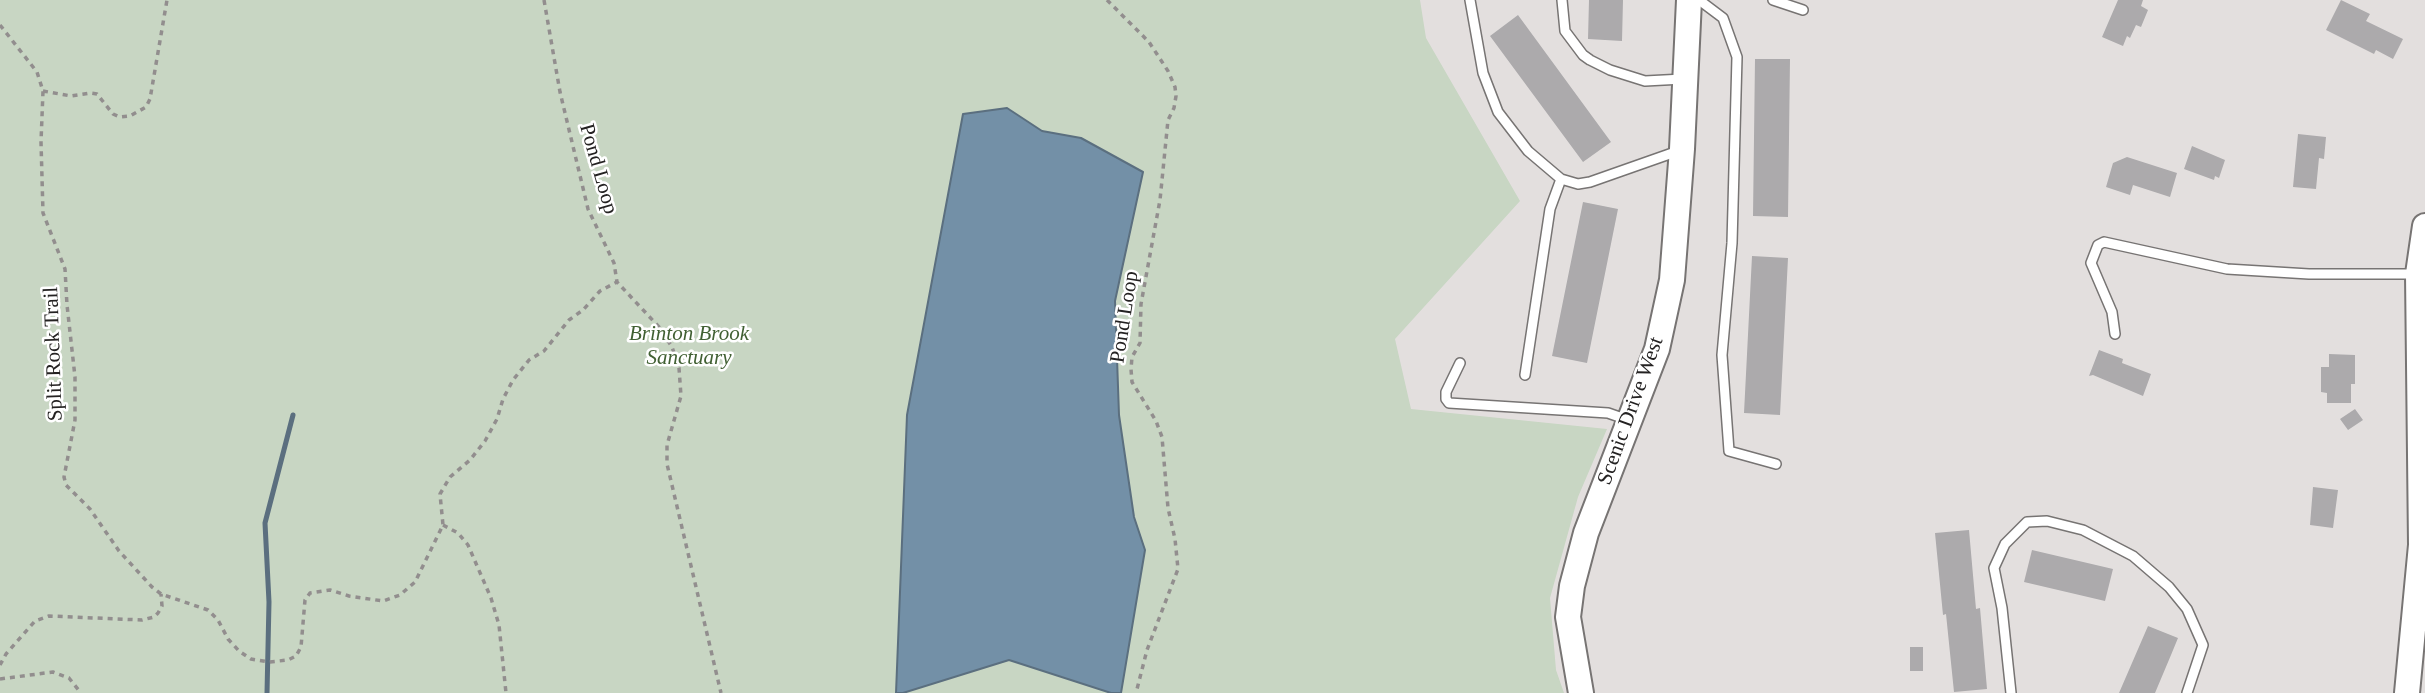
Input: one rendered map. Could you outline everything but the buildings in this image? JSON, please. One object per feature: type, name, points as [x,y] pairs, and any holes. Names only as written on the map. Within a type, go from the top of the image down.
[{"type":"street","name":"Scenic Drive West","points":[[1581,693],[1568,617],[1572,586],[1586,533],[1657,349],[1672,280],[1689,0]]},
{"type":"street","points":[[2407,693],[2421,545],[2418,274],[2425,226]]},
{"type":"lane","points":[[1469,0],[1483,72],[1498,112],[1528,151],[1561,179],[1578,184],[1590,182],[1682,149]]},
{"type":"lane","points":[[1562,0],[1565,31],[1590,60],[1610,70],[1645,80],[1684,79]]},
{"type":"lane","points":[[1699,0],[1723,18],[1738,57],[1732,243],[1722,355],[1729,451],[1776,464]]},
{"type":"lane","points":[[1773,0],[1803,10]]},
{"type":"lane","points":[[1525,374],[1550,209],[1561,179]]},
{"type":"lane","points":[[2115,334],[2112,312],[2091,263],[2098,245],[2104,242],[2227,270],[2309,274],[2418,274]]},
{"type":"lane","points":[[1460,363],[1446,392],[1449,403],[1608,413],[1629,420]]},
{"type":"lane","points":[[2011,693],[2002,608],[1994,568],[2005,544],[2027,522],[2047,521],[2082,530],[2133,556],[2169,587],[2186,609],[2203,645],[2187,693]]},
{"type":"path","points":[[0,25],[37,72],[43,91],[71,96],[97,94],[113,114],[120,117],[130,116],[146,107],[150,99],[167,0]]},
{"type":"path","name":"Pond Loop","points":[[544,0],[560,92],[588,209],[614,262],[617,282],[659,327],[672,347],[679,368],[681,396],[667,445],[667,464],[721,693]]},
{"type":"path","name":"Pond Loop","points":[[1107,0],[1149,42],[1168,71],[1176,96],[1168,120],[1160,200],[1140,304],[1140,343],[1132,357],[1131,369],[1132,382],[1156,421],[1161,437],[1168,508],[1178,569],[1147,650],[1136,693]]},
{"type":"path","name":"Split Rock Trail","points":[[43,91],[43,213],[65,268],[66,305],[75,377],[75,420],[64,477],[66,485],[90,509],[135,569],[152,587],[161,593],[208,610],[218,620],[239,652],[251,659],[269,662],[288,660],[296,656],[301,647],[305,600],[310,593],[330,590],[383,601],[400,595],[415,582],[443,525],[440,494],[450,477],[470,460],[485,441],[513,380],[529,360],[544,351],[569,320],[583,310],[600,291],[617,282]]},
{"type":"path","points":[[443,525],[458,533],[468,545],[491,598],[499,625],[506,693]]},
{"type":"path","points":[[0,665],[6,654],[35,621],[48,615],[142,620],[158,613],[162,606],[161,593]]},
{"type":"path","points":[[0,679],[53,672],[69,678],[81,693]]},
{"type":"green space","name":"Brinton Brook Sanctuary","points":[[0,0],[1420,0],[1426,38],[1520,201],[1395,339],[1411,409],[1607,429],[1578,497],[1550,598],[1556,670],[1564,693],[0,693]]},
{"type":"water","points":[[1007,108],[1042,131],[1081,138],[1143,172],[1115,301],[1119,415],[1134,517],[1145,550],[1121,693],[1111,693],[1009,660],[896,693],[907,415],[963,114]]},
{"type":"waterway","points":[[267,693],[269,602],[265,523],[293,415]]}]
